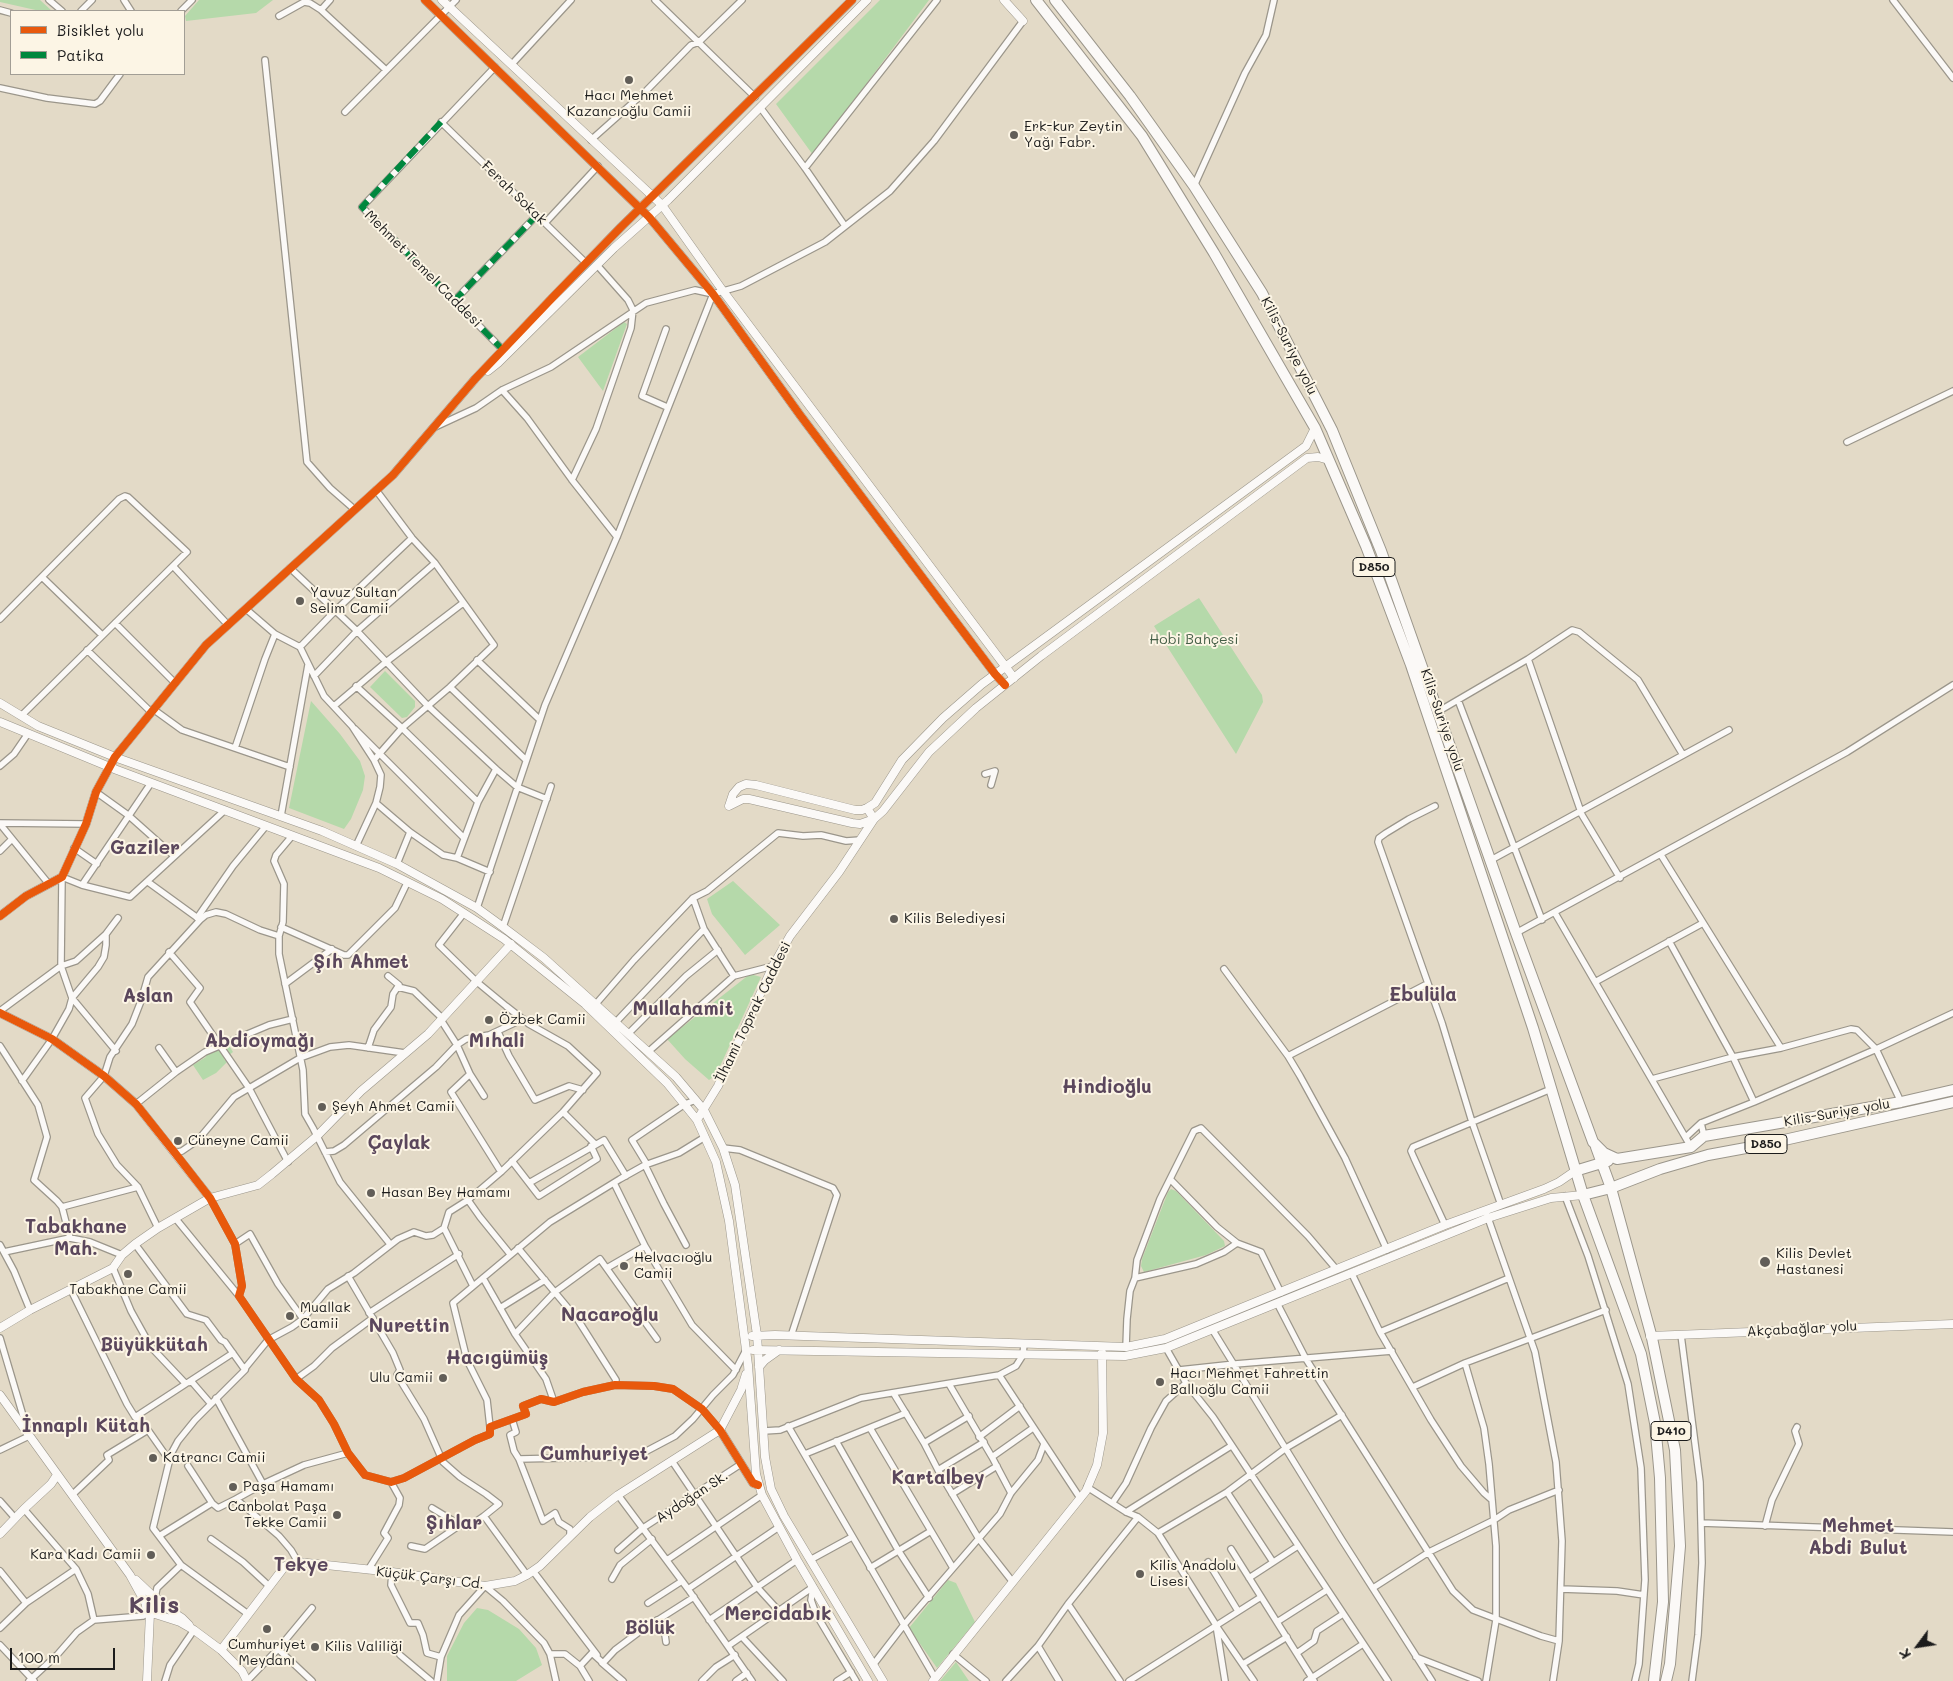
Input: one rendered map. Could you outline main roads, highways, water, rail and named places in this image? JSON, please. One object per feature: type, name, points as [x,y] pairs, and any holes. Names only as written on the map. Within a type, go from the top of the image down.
[{"type":"highway","name":"D850","points":[[1036,0],[1142,136],[1214,253],[1315,428],[1366,546],[1411,665],[1527,1010],[1583,1196]]},
{"type":"highway","name":"Kilis-Suriye yolu","points":[[1055,0],[1130,96],[1194,186],[1262,293],[1332,430],[1381,551],[1439,711],[1516,934],[1611,1188]]},
{"type":"highway","name":"Kilis-Suriye yolu","points":[[1617,1159],[1689,1142],[1704,1136],[1902,1102],[1953,1090]]},
{"type":"highway","name":"Kilis-Suriye yolu","points":[[1583,1196],[1611,1188],[1660,1169],[1708,1155],[1762,1145],[1953,1102]]},
{"type":"highway","points":[[1593,1142],[1604,1153],[1617,1159]]},
{"type":"highway","points":[[1575,1170],[1617,1159]]},
{"type":"highway","name":"D410","points":[[1611,1188],[1650,1336],[1675,1450],[1680,1546],[1670,1664],[1666,1681]]},
{"type":"highway","name":"D410","points":[[1583,1196],[1641,1354],[1655,1423],[1660,1478],[1663,1602],[1654,1681]]},
{"type":"place","name":"Hacı Mehmet Kazancıoğlu Camii","points":[[629,80]]},
{"type":"place","name":"Erk-kur Zeytin Yağı Fabr.","points":[[1014,135]]},
{"type":"place","name":"Yavuz Sultan Selim Camii","points":[[300,601]]},
{"type":"place","name":"Kilis Belediyesi","points":[[894,919]]},
{"type":"place","name":"Özbek Camii","points":[[489,1020]]},
{"type":"place","name":"Şeyh Ahmet Camii","points":[[322,1107]]},
{"type":"place","name":"Cüneyne Camii","points":[[178,1141]]},
{"type":"place","name":"Hasan Bey Hamamı","points":[[371,1193]]},
{"type":"place","name":"Kilis Devlet Hastanesi","points":[[1765,1262]]},
{"type":"place","name":"Helvacıoğlu Camii","points":[[624,1266]]},
{"type":"place","name":"Tabakhane Camii","points":[[128,1274]]},
{"type":"place","name":"Muallak Camii","points":[[290,1316]]},
{"type":"place","name":"Ulu Camii","points":[[443,1378]]},
{"type":"place","name":"Hacı Mehmet Fahrettin Ballıoğlu Camii","points":[[1160,1382]]},
{"type":"place","name":"Katrancı Camii","points":[[153,1458]]},
{"type":"place","name":"Paşa Hamamı","points":[[233,1487]]},
{"type":"place","name":"Canbolat Paşa Tekke Camii","points":[[337,1515]]},
{"type":"place","name":"Kara Kadı Camii","points":[[151,1555]]},
{"type":"place","name":"Kilis Anadolu Lisesi","points":[[1140,1574]]},
{"type":"place","name":"Cumhuriyet Meydanı","points":[[267,1629]]},
{"type":"place","name":"Kilis Valiliği","points":[[315,1647]]},
{"type":"district","name":"Gaziler","points":[[145,848]]},
{"type":"district","name":"Şıh Ahmet","points":[[361,962]]},
{"type":"district","name":"Ebulüla","points":[[1423,995]]},
{"type":"district","name":"Aslan","points":[[148,996]]},
{"type":"district","name":"Mullahamit","points":[[683,1009]]},
{"type":"district","name":"Abdioymağı","points":[[260,1041]]},
{"type":"district","name":"Mıhali","points":[[497,1041]]},
{"type":"district","name":"Hindioğlu","points":[[1107,1087]]},
{"type":"district","name":"Çaylak","points":[[399,1143]]},
{"type":"district","name":"Tabakhane Mah.","points":[[76,1238]]},
{"type":"district","name":"Nacaroğlu","points":[[610,1315]]},
{"type":"district","name":"Nurettin","points":[[409,1326]]},
{"type":"district","name":"Büyükkütah","points":[[154,1345]]},
{"type":"district","name":"Hacıgümüş","points":[[497,1358]]},
{"type":"district","name":"İnnaplı Kütah","points":[[86,1426]]},
{"type":"district","name":"Cumhuriyet","points":[[594,1454]]},
{"type":"district","name":"Kartalbey","points":[[938,1478]]},
{"type":"district","name":"Şıhlar","points":[[454,1523]]},
{"type":"district","name":"Mehmet Abdi Bulut","points":[[1858,1537]]},
{"type":"district","name":"Tekye","points":[[301,1565]]},
{"type":"district","name":"Kilis","points":[[154,1606]]},
{"type":"district","name":"Mercidabık","points":[[778,1614]]},
{"type":"district","name":"Bölük","points":[[650,1628]]},
{"type":"park label","name":"Hobi Bahçesi","points":[[1194,640]]}]
